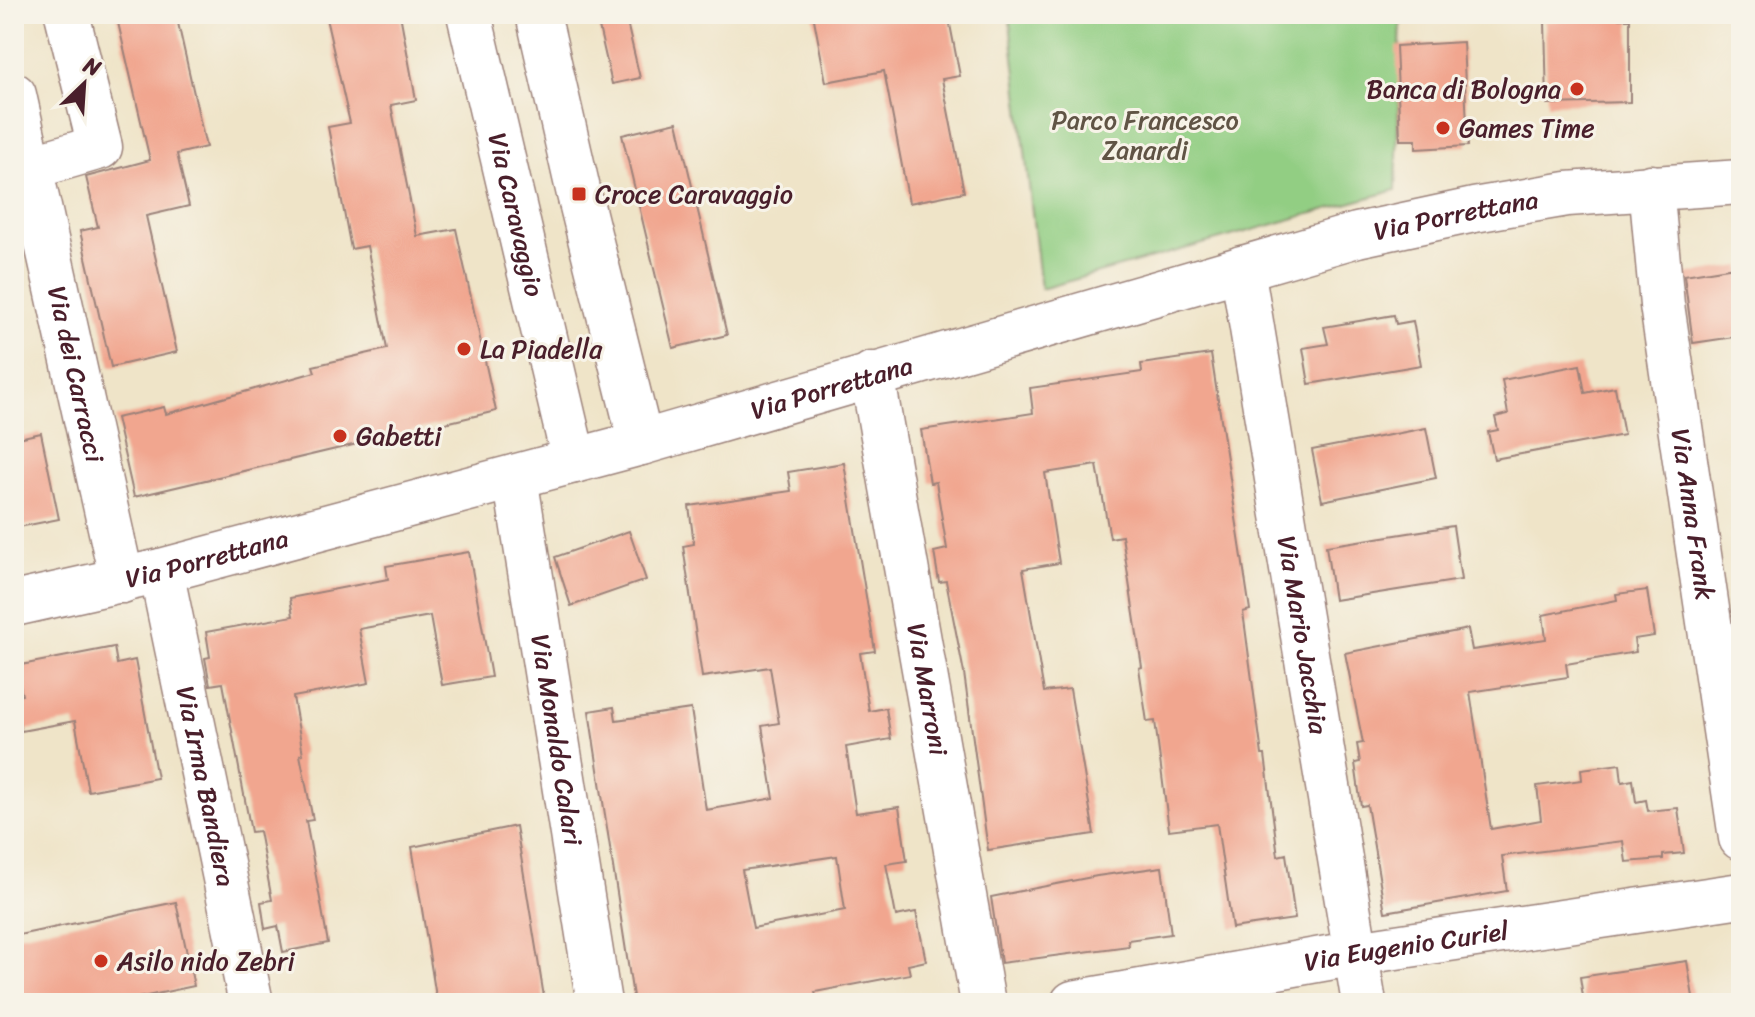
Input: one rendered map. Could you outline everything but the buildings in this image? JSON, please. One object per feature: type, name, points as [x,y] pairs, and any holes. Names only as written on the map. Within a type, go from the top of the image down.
[{"type":"street","points":[[31,167],[100,147],[67,14]]},
{"type":"street","name":"Via Caravaggio","points":[[469,14],[574,461]]},
{"type":"street","points":[[538,14],[641,443]]},
{"type":"street","name":"Via dei Carracci","points":[[14,95],[109,523],[142,576]]},
{"type":"street","name":"Via Porrettana","points":[[14,604],[142,576],[641,443],[1357,235],[1567,194],[1741,182]]},
{"type":"street","name":"Via Anna Frank","points":[[1651,187],[1662,305],[1741,838]]},
{"type":"street","name":"Via Mario Jacchia","points":[[1242,268],[1364,1003]]},
{"type":"street","name":"Via Marroni","points":[[872,374],[983,1003]]},
{"type":"street","name":"Via Monaldo Calari","points":[[515,477],[599,1003]]},
{"type":"street","name":"Via Irma Bandiera","points":[[142,576],[251,1003]]},
{"type":"street","name":"Via Eugenio Curiel","points":[[1073,1003],[1356,953],[1741,895]]},
{"type":"green space","name":"Parco Francesco Zanardi","points":[[1009,14],[1401,14],[1396,190],[1041,289]]},
{"type":"place","name":"Banca di Bologna","points":[[1577,89]]},
{"type":"place","name":"Games Time","points":[[1443,128]]},
{"type":"place","name":"Croce Caravaggio","points":[[579,194]]},
{"type":"place","name":"La Piadella","points":[[464,349]]},
{"type":"place","name":"Gabetti","points":[[340,436]]},
{"type":"place","name":"Asilo nido Zebri","points":[[101,961]]}]
